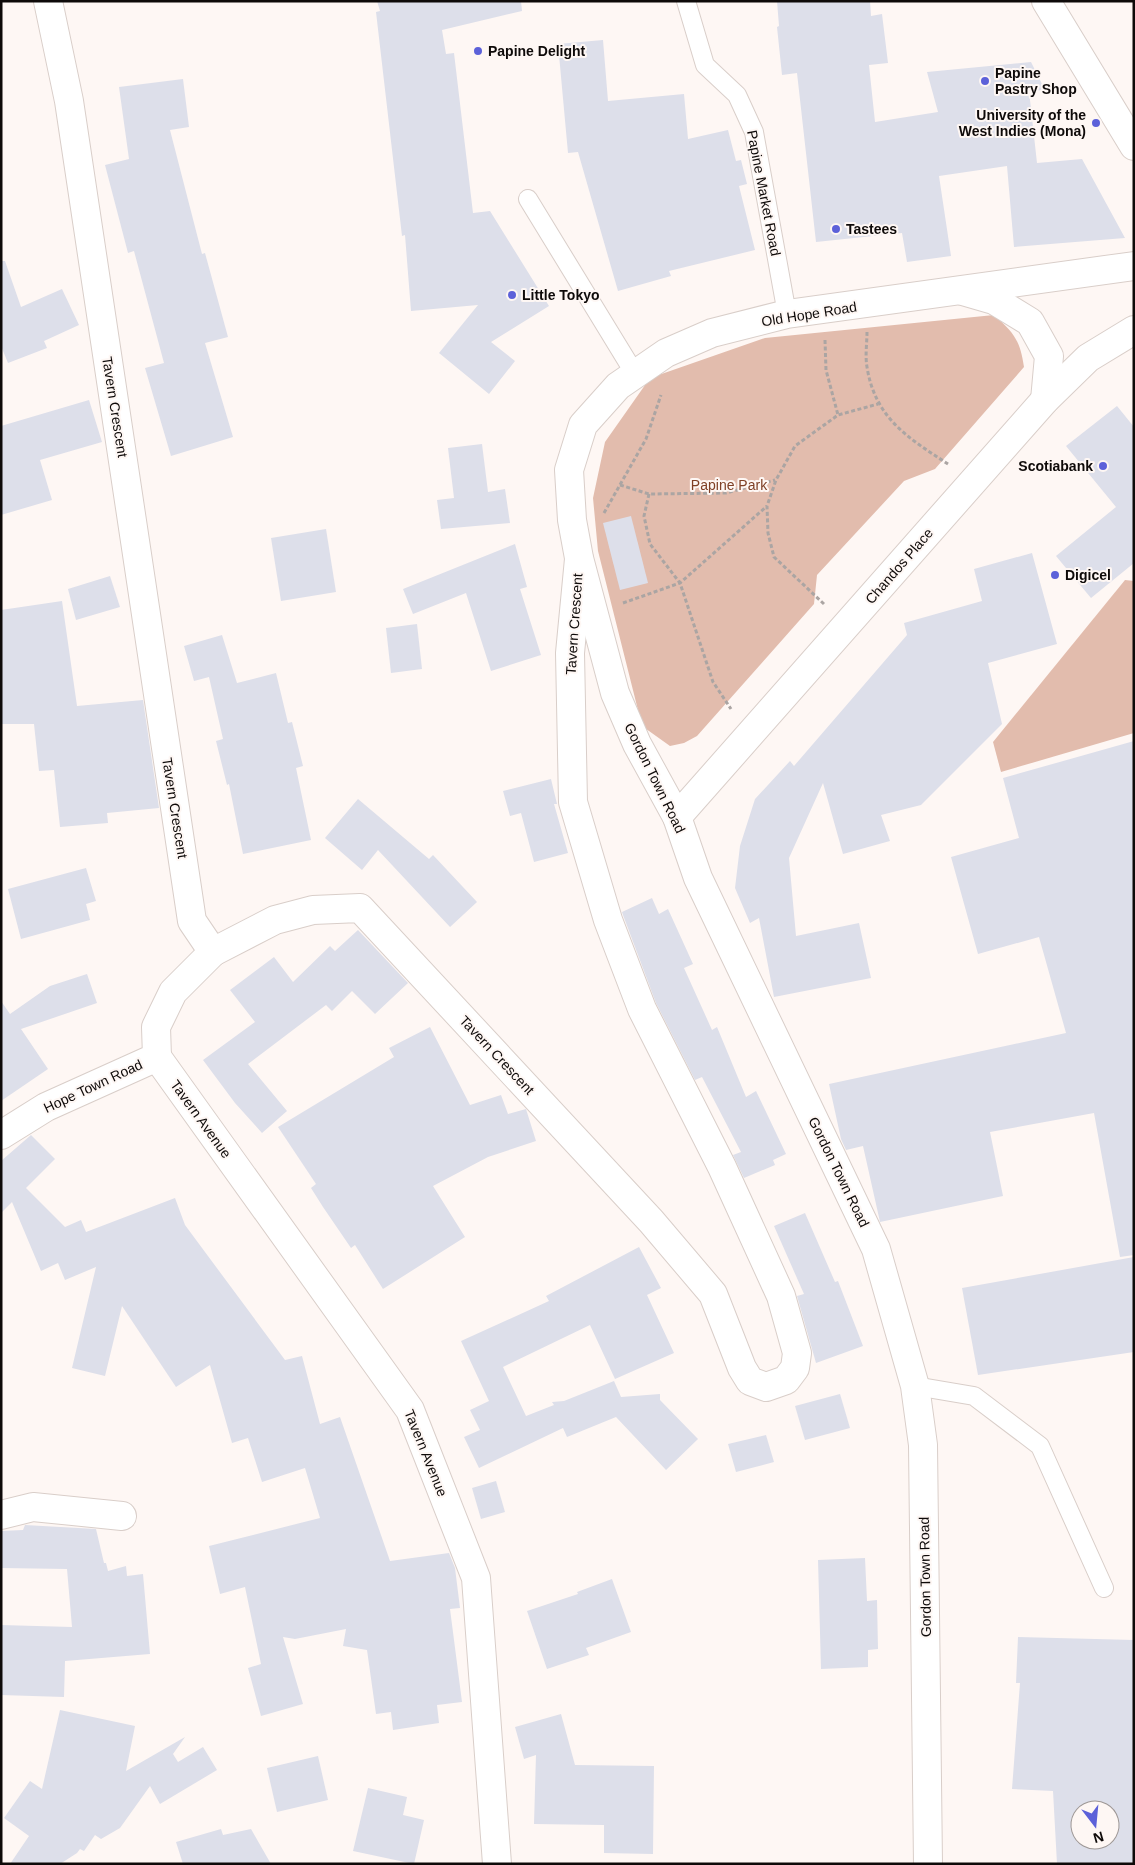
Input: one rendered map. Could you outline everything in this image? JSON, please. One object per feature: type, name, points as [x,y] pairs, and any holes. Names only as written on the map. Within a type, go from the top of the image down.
[{"type":"street","name":"Tavern Crescent","points":[[48,1],[69,101],[192,921],[212,952],[275,920],[313,910],[360,908],[644,1214],[713,1294],[742,1368],[750,1381],[766,1387],[786,1380],[795,1368],[797,1352],[782,1296],[722,1167],[642,1009],[608,920],[572,802],[570,653],[579,558]]},
{"type":"street","points":[[1046,1],[1134,146]]},
{"type":"street","name":"Old Hope Road","points":[[572,520],[568,470],[584,424],[618,386],[666,353],[712,333],[787,314],[866,305],[956,289],[1134,266]]},
{"type":"street","points":[[956,289],[994,300],[1030,322],[1049,356],[1045,400]]},
{"type":"street","name":"Chandos Place","points":[[677,816],[1045,400],[1088,358],[1134,330]]},
{"type":"street","name":"Gordon Town Road","points":[[572,520],[579,558],[615,694],[637,744],[677,816],[698,878],[876,1249],[915,1386],[923,1445],[928,1864]]},
{"type":"street","name":"Hope Town Road","points":[[1,1135],[46,1107],[157,1057],[156,1027],[173,992],[212,952]]},
{"type":"street","name":"Tavern Avenue","points":[[157,1057],[410,1410],[476,1578],[497,1864]]},
{"type":"street","points":[[1,1515],[33,1507],[122,1516]]},
{"type":"lane","name":"Papine Market Road","points":[[686,1],[705,65],[737,95],[754,132],[787,314]]},
{"type":"lane","points":[[528,199],[635,374]]},
{"type":"lane","points":[[915,1386],[974,1396],[1040,1446],[1104,1588]]},
{"type":"path","points":[[866,305],[867,367],[878,404],[905,436],[973,481]]},
{"type":"path","points":[[824,310],[826,370],[838,415]]},
{"type":"path","points":[[601,517],[646,439],[661,393],[666,353]]},
{"type":"path","points":[[846,625],[774,557],[768,533],[767,506],[776,480],[795,446],[838,415],[878,404]]},
{"type":"path","points":[[620,485],[648,494],[726,493],[776,480]]},
{"type":"path","points":[[648,494],[644,516],[650,544],[680,583],[714,682],[748,737]]},
{"type":"path","points":[[594,613],[680,583],[767,506]]},
{"type":"green space","name":"Papine Park","points":[[994,315],[1007,327],[1018,343],[1024,367],[935,469],[904,481],[817,575],[814,604],[697,736],[684,743],[670,746],[642,726],[598,551],[593,498],[605,442],[650,378],[765,338]]},
{"type":"green space","points":[[1125,580],[1134,581],[1134,733],[1001,772],[993,742]]},
{"type":"building","points":[[377,1],[521,1],[522,11],[442,30],[446,54],[454,53],[473,213],[490,211],[549,306],[491,342],[515,361],[489,394],[439,353],[478,305],[411,311],[405,235],[402,236],[376,12],[380,11]]},
{"type":"building","points":[[777,1],[870,1],[871,16],[882,14],[888,63],[869,65],[875,122],[938,112],[927,72],[1031,62],[1045,90],[1029,91],[1037,163],[1082,159],[1125,238],[1014,247],[1007,166],[939,176],[951,256],[907,262],[902,233],[816,242],[797,73],[782,75],[777,27],[779,26]]},
{"type":"building","points":[[603,40],[608,101],[684,94],[688,139],[728,130],[736,161],[741,160],[747,184],[739,186],[755,250],[669,271],[671,276],[618,291],[578,152],[568,153],[558,44]]},
{"type":"building","points":[[183,79],[189,127],[170,130],[202,254],[205,253],[228,337],[205,343],[233,437],[171,456],[145,368],[164,363],[134,251],[128,253],[105,165],[129,159],[119,87]]},
{"type":"building","points":[[1,261],[5,261],[21,307],[62,289],[79,325],[44,341],[47,348],[8,363],[1,346]]},
{"type":"building","points":[[89,400],[102,442],[40,460],[52,500],[1,515],[1,426]]},
{"type":"building","points":[[1117,406],[1134,427],[1134,563],[1091,598],[1056,556],[1116,507],[1066,446]]},
{"type":"building","points":[[482,444],[488,492],[505,489],[510,523],[441,529],[437,500],[454,498],[448,448]]},
{"type":"building","points":[[631,516],[648,583],[620,590],[603,523]]},
{"type":"building","points":[[326,529],[336,592],[281,601],[271,538]]},
{"type":"building","points":[[515,544],[527,587],[520,589],[541,655],[491,671],[466,593],[413,614],[403,589]]},
{"type":"building","points":[[1032,553],[1057,644],[988,663],[1002,724],[921,805],[881,815],[890,841],[843,854],[823,783],[789,858],[796,936],[859,923],[871,978],[774,997],[759,918],[750,923],[735,888],[740,846],[755,799],[790,761],[794,766],[907,635],[904,623],[982,601],[974,569]]},
{"type":"building","points":[[110,576],[120,607],[76,620],[68,589]]},
{"type":"building","points":[[62,601],[77,706],[143,700],[159,808],[107,813],[108,823],[60,827],[54,770],[39,771],[34,724],[1,724],[1,610]]},
{"type":"building","points":[[417,624],[422,669],[391,673],[386,628]]},
{"type":"building","points":[[222,635],[237,683],[276,673],[288,723],[292,722],[303,766],[296,768],[311,840],[243,854],[229,784],[227,785],[216,741],[223,739],[209,677],[194,681],[184,646]]},
{"type":"building","points":[[1134,741],[1134,1255],[1120,1257],[1094,1113],[990,1132],[1003,1196],[880,1222],[863,1146],[846,1150],[841,1139],[829,1084],[1066,1033],[1039,937],[978,954],[951,857],[1019,838],[1003,778]]},
{"type":"building","points":[[551,779],[557,804],[554,804],[568,853],[534,862],[521,813],[510,816],[503,791]]},
{"type":"building","points":[[358,799],[429,859],[433,855],[477,902],[450,927],[378,850],[362,870],[325,838]]},
{"type":"building","points":[[86,868],[96,901],[86,904],[90,920],[21,939],[8,889]]},
{"type":"building","points":[[652,898],[659,914],[668,909],[693,964],[684,968],[712,1030],[717,1027],[746,1097],[756,1091],[786,1154],[773,1160],[775,1165],[744,1178],[733,1155],[741,1152],[702,1077],[695,1080],[656,1003],[622,912]]},
{"type":"building","points":[[358,930],[408,983],[375,1014],[352,991],[332,1011],[326,1005],[248,1064],[287,1111],[262,1133],[235,1103],[203,1060],[255,1022],[230,990],[274,957],[293,982],[330,946],[335,951]]},
{"type":"building","points":[[87,974],[97,1003],[21,1029],[48,1069],[1,1101],[1,1001],[10,1014],[50,986]]},
{"type":"building","points":[[430,1027],[470,1105],[501,1095],[508,1114],[526,1109],[536,1141],[488,1157],[433,1186],[465,1237],[383,1289],[355,1245],[351,1248],[323,1207],[311,1188],[316,1184],[278,1127],[394,1057],[389,1048]]},
{"type":"building","points":[[31,1135],[55,1159],[26,1188],[65,1227],[81,1220],[86,1232],[175,1198],[185,1225],[285,1360],[302,1356],[320,1424],[340,1417],[390,1561],[449,1553],[455,1568],[460,1608],[450,1609],[462,1702],[437,1705],[439,1723],[393,1730],[391,1712],[376,1714],[367,1650],[343,1646],[346,1629],[295,1639],[283,1637],[303,1704],[261,1716],[248,1668],[261,1664],[245,1587],[220,1594],[209,1546],[320,1518],[305,1468],[262,1482],[248,1438],[232,1443],[210,1365],[176,1387],[122,1306],[105,1376],[72,1368],[96,1267],[65,1280],[58,1263],[41,1271],[12,1202],[1,1213],[1,1161]]},
{"type":"building","points":[[805,1213],[835,1282],[838,1281],[863,1346],[816,1363],[797,1296],[804,1294],[774,1226]]},
{"type":"building","points":[[639,1247],[661,1288],[647,1295],[674,1353],[615,1379],[590,1325],[503,1367],[526,1416],[554,1405],[552,1402],[564,1401],[614,1381],[621,1397],[660,1394],[660,1400],[698,1439],[666,1470],[616,1417],[567,1437],[563,1428],[479,1468],[464,1437],[480,1430],[470,1410],[489,1401],[461,1341],[549,1301],[546,1296]]},
{"type":"building","points":[[1134,1257],[1134,1352],[978,1375],[962,1288]]},
{"type":"building","points":[[840,1394],[850,1428],[805,1440],[795,1406]]},
{"type":"building","points":[[766,1435],[774,1462],[736,1472],[728,1444]]},
{"type":"building","points":[[496,1481],[505,1512],[481,1519],[472,1488]]},
{"type":"building","points":[[25,1525],[96,1529],[104,1563],[106,1563],[108,1571],[126,1566],[127,1576],[143,1574],[150,1654],[65,1661],[64,1697],[1,1695],[1,1625],[72,1627],[67,1569],[1,1568],[1,1531],[23,1530]]},
{"type":"building","points":[[865,1558],[867,1601],[877,1600],[878,1649],[868,1650],[868,1667],[821,1669],[818,1560]]},
{"type":"building","points":[[612,1579],[631,1632],[586,1648],[589,1655],[547,1669],[527,1611],[578,1594],[577,1592]]},
{"type":"building","points":[[1018,1637],[1134,1640],[1134,1864],[1057,1864],[1053,1791],[1012,1789],[1020,1683],[1016,1683]]},
{"type":"building","points":[[60,1710],[135,1726],[126,1771],[185,1737],[173,1754],[178,1762],[203,1747],[217,1770],[160,1804],[150,1786],[120,1828],[101,1839],[95,1835],[84,1851],[80,1849],[60,1864],[10,1864],[29,1836],[4,1818],[30,1781],[42,1789]]},
{"type":"building","points":[[561,1714],[575,1765],[654,1766],[653,1854],[604,1853],[604,1825],[534,1824],[536,1755],[524,1759],[515,1727]]},
{"type":"building","points":[[318,1756],[328,1800],[277,1812],[267,1768]]},
{"type":"building","points":[[368,1788],[407,1797],[403,1815],[424,1820],[414,1864],[353,1851]]},
{"type":"building","points":[[221,1829],[223,1835],[251,1829],[271,1864],[183,1864],[176,1842]]},
{"type":"place","name":"Papine Delight","points":[[478,51]]},
{"type":"place","name":"Papine Pastry Shop","points":[[985,81]]},
{"type":"place","name":"University of the West Indies (Mona)","points":[[1096,123]]},
{"type":"place","name":"Tastees","points":[[836,229]]},
{"type":"place","name":"Little Tokyo","points":[[512,295]]},
{"type":"place","name":"Scotiabank","points":[[1103,466]]},
{"type":"place","name":"Digicel","points":[[1055,575]]}]
